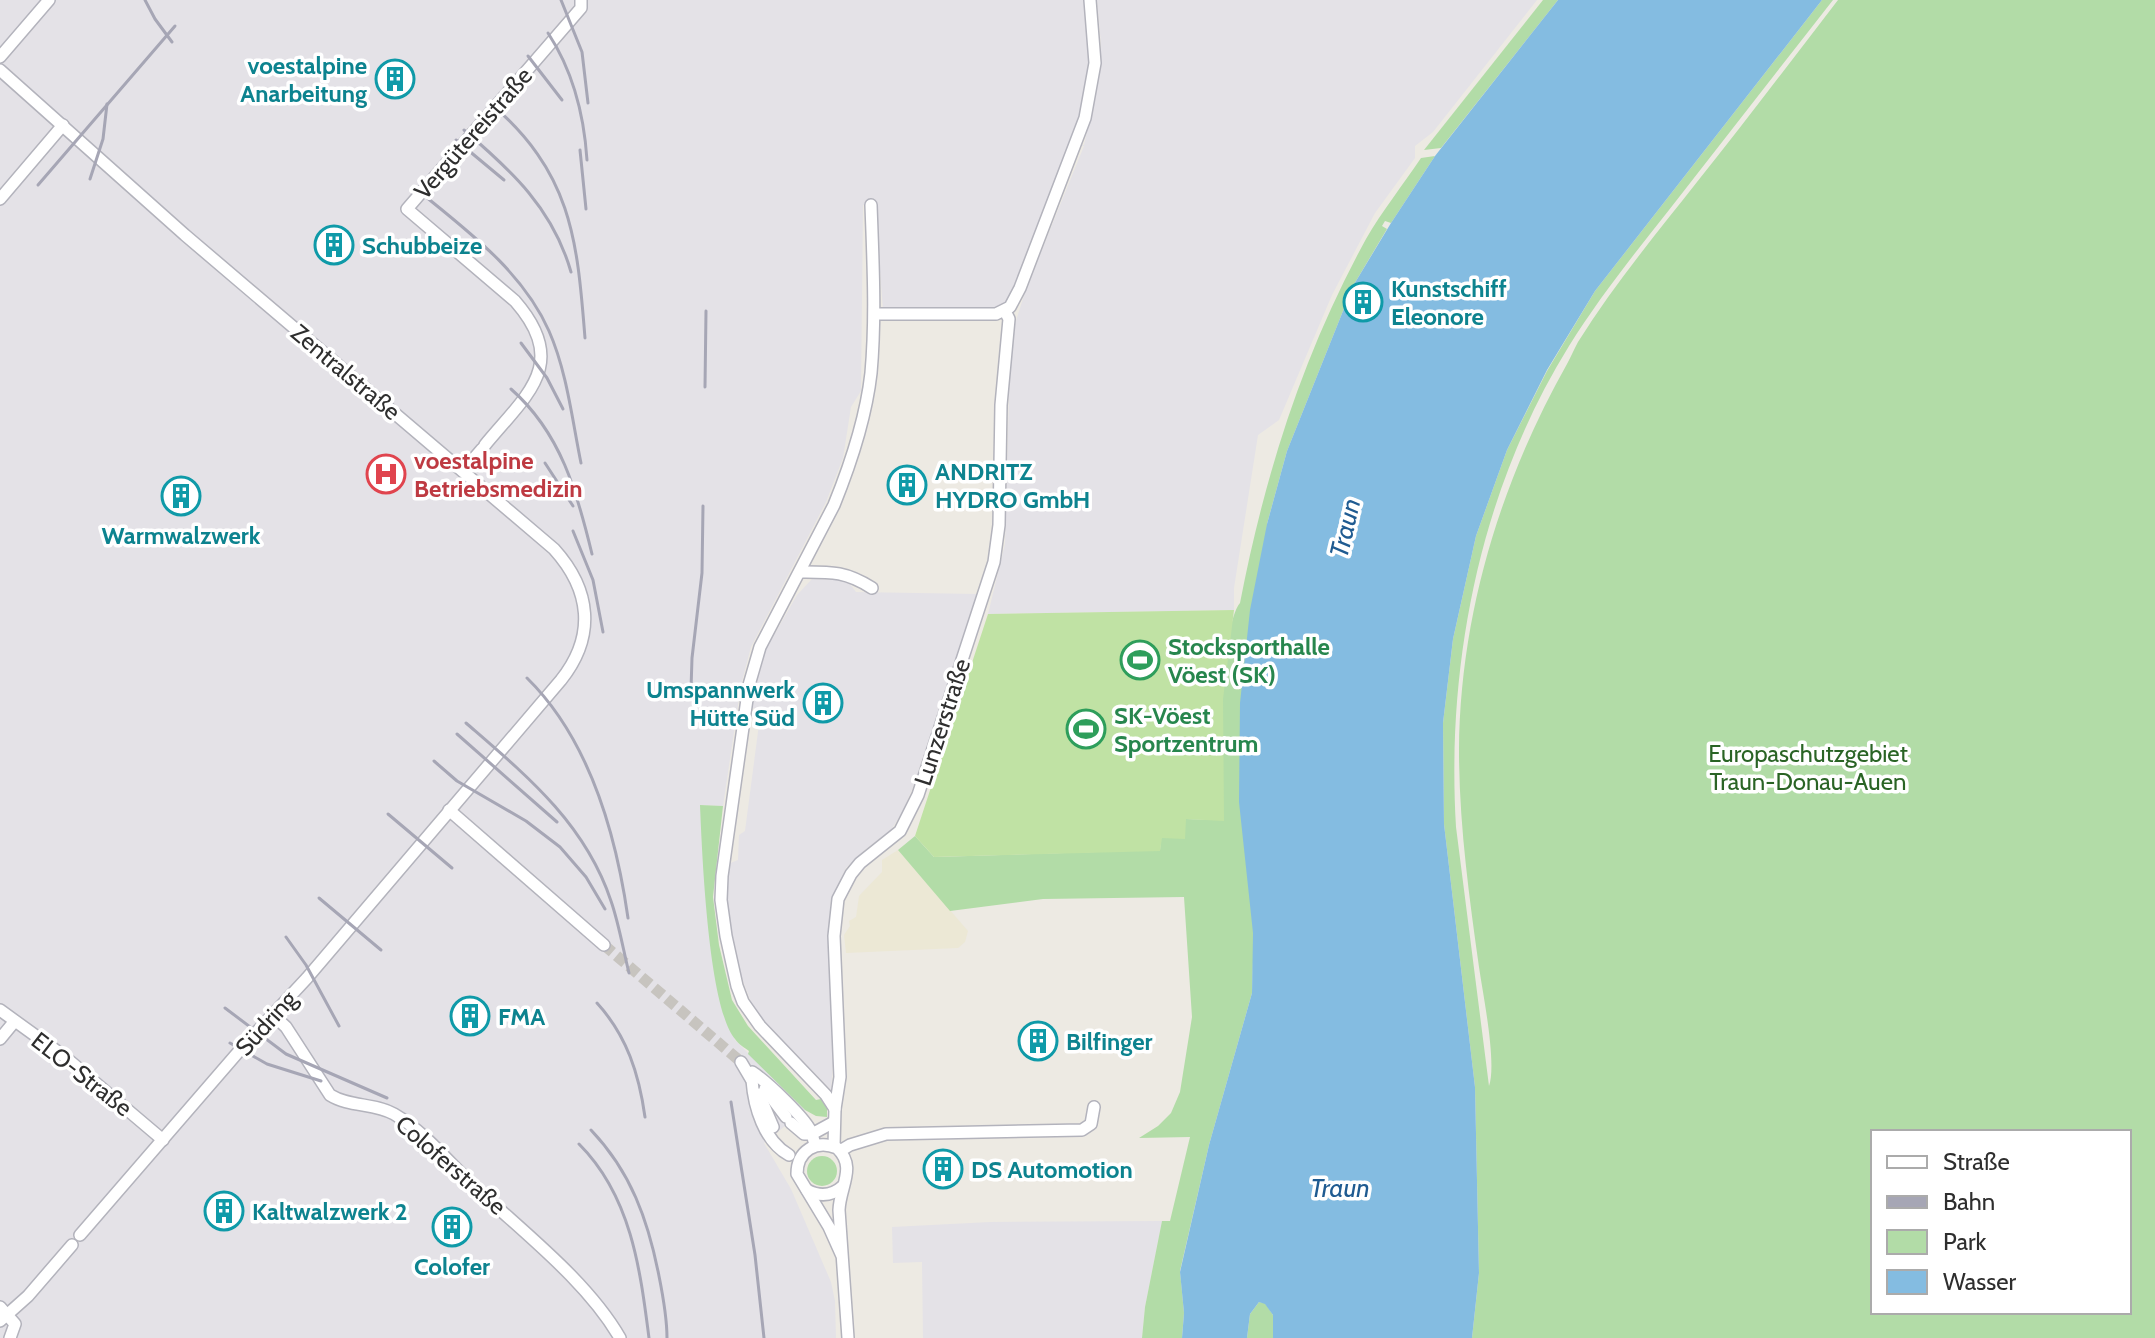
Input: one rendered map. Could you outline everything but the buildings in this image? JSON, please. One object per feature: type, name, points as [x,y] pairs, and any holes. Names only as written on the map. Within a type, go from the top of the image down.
[{"type":"street","points":[[0,57],[49,0]]},
{"type":"street","name":"Vergütereistraße","points":[[463,471],[530,391],[538,376],[541,348],[528,316],[515,301],[407,209],[581,8],[581,0]]},
{"type":"street","points":[[875,314],[988,316],[1005,311],[1014,300],[1085,118],[1095,63],[1090,0]]},
{"type":"street","name":"Zentralstraße","points":[[0,70],[185,235],[565,561],[579,585],[585,626],[580,649],[565,674],[449,810]]},
{"type":"street","points":[[0,199],[63,125]]},
{"type":"street","points":[[829,1144],[842,1142],[826,1095],[760,1026],[743,1002],[731,964],[721,900],[722,876],[749,685],[760,647],[834,505],[856,444],[871,375],[875,314],[871,205]]},
{"type":"street","name":"Lunzerstraße","points":[[797,1168],[801,1156],[829,1144],[835,1121],[840,1077],[834,939],[838,899],[851,874],[892,839],[908,819],[997,549],[1002,382],[1009,319],[1005,311]]},
{"type":"street","points":[[800,572],[839,572],[852,575],[872,588]]},
{"type":"street","points":[[449,810],[604,945]]},
{"type":"street","name":"Südring","points":[[0,1331],[3,1314],[28,1296],[449,810]]},
{"type":"street","name":"ELO-Straße","points":[[0,1010],[65,1057],[163,1140]]},
{"type":"street","name":"Coloferstraße","points":[[273,1015],[286,1027],[330,1095],[383,1108],[408,1123],[529,1234],[578,1285],[620,1338]]},
{"type":"street","points":[[0,1039],[14,1022]]},
{"type":"street","points":[[752,1076],[788,1120],[804,1134],[829,1144],[886,1134],[1082,1130],[1091,1124],[1094,1107]]},
{"type":"street","points":[[752,1076],[775,1130],[797,1168],[799,1180],[829,1227],[842,1256]]},
{"type":"street","points":[[752,1076],[768,1084],[848,1164]]},
{"type":"street","points":[[752,1076],[760,1118],[777,1147],[789,1155]]},
{"type":"street","points":[[848,1338],[839,1210],[848,1164],[871,1138]]},
{"type":"street","points":[[807,1190],[822,1196],[830,1195],[843,1186]]},
{"type":"street","points":[[3,1314],[15,1324],[10,1338]]},
{"type":"shaded area","points":[[0,0],[1085,0],[1089,67],[1071,143],[1084,145],[1099,79],[1101,44],[1097,0],[1537,0],[1433,132],[1415,146],[1415,158],[1375,213],[1332,295],[1279,420],[1258,435],[1234,588],[1234,610],[988,614],[1005,544],[1010,359],[1015,324],[1084,146],[1070,144],[1015,288],[1009,300],[995,309],[883,310],[875,205],[863,205],[861,391],[851,407],[843,458],[826,502],[751,647],[741,685],[723,806],[701,805],[707,911],[721,1005],[735,1040],[805,1110],[764,1143],[791,1189],[831,1282],[836,1338],[0,1338]]},
{"type":"shaded area","points":[[812,579],[847,580],[856,592],[977,594],[903,811],[891,830],[846,868],[831,899],[828,935],[834,1051],[831,1090],[762,1019],[751,1002],[737,965],[727,905],[728,864],[738,860],[739,835],[745,831],[761,709],[751,708],[758,668],[797,595]]},
{"type":"shaded area","points":[[898,850],[968,931],[965,942],[958,948],[846,953],[844,935],[850,926],[849,921],[856,917],[859,896],[882,872],[882,860]]},
{"type":"shaded area","points":[[1162,1221],[1142,1338],[923,1338],[922,1262],[893,1263],[892,1227],[990,1222]]},
{"type":"green space","points":[[1543,0],[1558,0],[1441,148],[1424,150]]},
{"type":"green space","name":"Europaschutzgebiet Traun-Donau-Auen","points":[[1822,0],[1833,0],[1580,328],[1538,401],[1492,517],[1464,639],[1454,764],[1456,827],[1489,1086],[1490,1046],[1468,886],[1461,805],[1461,699],[1476,599],[1504,502],[1543,409],[1578,342],[1635,260],[1838,0],[2155,0],[2155,1338],[1472,1338],[1479,1273],[1475,1087],[1444,824],[1443,723],[1453,639],[1476,536],[1507,450],[1547,371],[1595,291]]},
{"type":"green space","points":[[1435,156],[1391,223],[1385,221],[1382,226],[1387,229],[1353,286],[1287,451],[1267,524],[1252,993],[1209,1145],[1180,1271],[1184,1313],[1182,1338],[1142,1338],[1162,1221],[1170,1221],[1190,1137],[1139,1138],[1171,1113],[1180,1092],[1192,1017],[1184,897],[1043,899],[950,911],[898,850],[915,836],[934,857],[1160,850],[1161,838],[1186,819],[1223,820],[1222,707],[1228,642],[1274,461],[1323,326],[1366,239],[1421,158]]},
{"type":"green space","name":"SK-Vöest Sportzentrum","points":[[1234,610],[1223,699],[1224,821],[1186,819],[1185,839],[1162,838],[1160,851],[934,857],[915,836],[988,614]]},
{"type":"green space","points":[[700,805],[723,806],[713,897],[719,945],[732,1000],[748,1026],[816,1100],[821,1099],[827,1108],[827,1117],[805,1110],[736,1041],[726,1022],[718,995],[708,927]]},
{"type":"green space","points":[[822,1156],[833,1160],[837,1171],[833,1182],[822,1186],[811,1182],[807,1171],[811,1160]]},
{"type":"green space","points":[[1259,1302],[1265,1303],[1273,1315],[1273,1338],[1247,1338],[1250,1314]]},
{"type":"water","name":"Traun","points":[[1558,0],[1822,0],[1595,291],[1547,370],[1507,450],[1476,536],[1453,639],[1443,723],[1444,824],[1475,1087],[1479,1273],[1472,1338],[1273,1338],[1273,1315],[1265,1304],[1259,1302],[1250,1314],[1247,1338],[1182,1338],[1184,1313],[1180,1272],[1209,1145],[1252,993],[1253,933],[1239,802],[1240,703],[1250,610],[1267,524],[1287,451],[1353,286],[1435,156]]},
{"type":"tunnel","points":[[604,945],[741,1062]]},
{"type":"railway","points":[[145,0],[172,42]]},
{"type":"railway","points":[[561,0],[582,52],[588,103]]},
{"type":"railway","points":[[38,185],[175,26]]},
{"type":"railway","points":[[548,33],[564,62],[576,94],[587,160]]},
{"type":"railway","points":[[528,56],[562,100]]},
{"type":"railway","points":[[489,102],[537,154],[565,208],[578,268],[585,338]]},
{"type":"railway","points":[[90,179],[103,139],[107,104]]},
{"type":"railway","points":[[464,130],[514,176],[542,210],[563,249],[571,272]]},
{"type":"railway","points":[[456,140],[504,180]]},
{"type":"railway","points":[[580,150],[586,209]]},
{"type":"railway","points":[[415,188],[491,252],[538,309],[560,363],[581,463]]},
{"type":"railway","points":[[705,387],[706,311]]},
{"type":"railway","points":[[521,343],[547,378],[563,409]]},
{"type":"railway","points":[[511,389],[528,406],[555,444],[573,486],[592,554]]},
{"type":"railway","points":[[545,463],[573,506]]},
{"type":"railway","points":[[691,689],[702,573],[703,506]]},
{"type":"railway","points":[[573,531],[593,580],[603,632]]},
{"type":"railway","points":[[527,678],[568,730],[597,790],[616,854],[628,918]]},
{"type":"railway","points":[[466,723],[551,802],[586,848],[611,901],[629,973]]},
{"type":"railway","points":[[457,734],[557,822]]},
{"type":"railway","points":[[434,761],[457,781],[526,821],[560,847],[586,877],[605,909]]},
{"type":"railway","points":[[388,814],[452,868]]},
{"type":"railway","points":[[319,898],[381,950]]},
{"type":"railway","points":[[286,937],[306,965],[339,1026]]},
{"type":"railway","points":[[597,1003],[630,1056],[645,1117]]},
{"type":"railway","points":[[225,1008],[286,1054],[387,1098]]},
{"type":"railway","points":[[230,1043],[267,1064],[321,1081]]},
{"type":"railway","points":[[731,1102],[755,1255],[764,1338]]},
{"type":"railway","points":[[591,1130],[617,1163],[643,1216],[655,1255],[666,1314],[667,1338]]},
{"type":"railway","points":[[579,1144],[597,1164],[622,1210],[637,1260],[649,1338]]},
{"type":"place","name":"voestalpine Anarbeitung","points":[[395,79]]},
{"type":"place","name":"Schubbeize","points":[[334,245]]},
{"type":"place","name":"Kunstschiff Eleonore","points":[[1363,302]]},
{"type":"place","name":"voestalpine Betriebsmedizin","points":[[386,474]]},
{"type":"place","name":"ANDRITZ HYDRO GmbH","points":[[907,485]]},
{"type":"place","name":"Warmwalzwerk","points":[[181,496]]},
{"type":"place","name":"Stocksporthalle Vöest (SK)","points":[[1140,660]]},
{"type":"place","name":"Umspannwerk Hütte Süd","points":[[823,703]]},
{"type":"place","name":"SK-Vöest Sportzentrum","points":[[1086,729]]},
{"type":"place","name":"FMA","points":[[470,1016]]},
{"type":"place","name":"Bilfinger","points":[[1038,1041]]},
{"type":"place","name":"DS Automotion","points":[[943,1169]]},
{"type":"place","name":"Kaltwalzwerk 2","points":[[224,1211]]},
{"type":"place","name":"Colofer","points":[[452,1227]]}]
